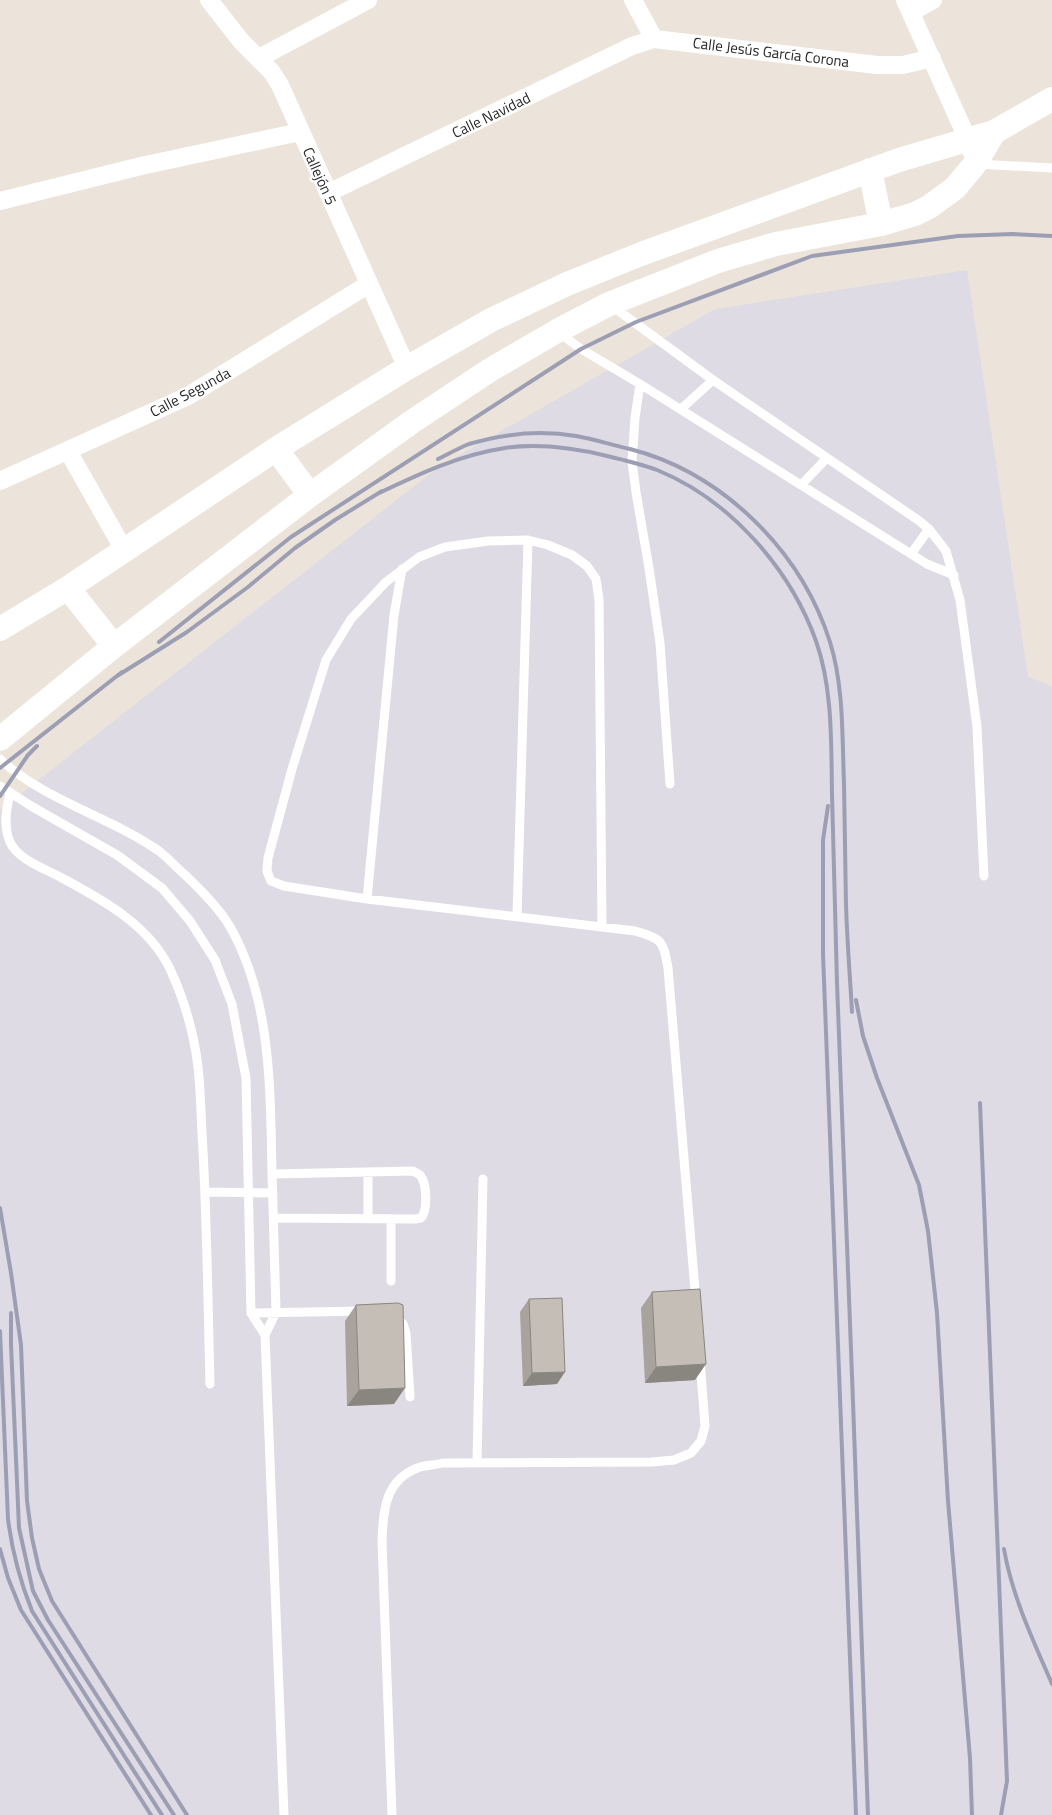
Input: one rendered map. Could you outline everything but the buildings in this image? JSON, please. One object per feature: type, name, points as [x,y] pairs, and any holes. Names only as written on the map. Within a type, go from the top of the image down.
[{"type":"main road","points":[[0,629],[68,588],[276,449],[406,368],[490,320],[567,284],[641,254],[870,170],[994,132],[1052,99]]},
{"type":"main road","points":[[0,739],[114,646],[310,495],[413,421],[490,370],[557,331],[610,304],[718,261],[776,244],[881,224],[915,214],[929,207],[955,188],[975,164],[994,132]]},
{"type":"main road","points":[[870,170],[881,224]]},
{"type":"main road","points":[[276,449],[310,495]]},
{"type":"main road","points":[[68,588],[114,646]]},
{"type":"street","name":"Callejón 5","points":[[209,0],[241,41],[259,58],[280,86],[406,368]]},
{"type":"street","points":[[259,58],[368,0]]},
{"type":"street","points":[[633,0],[654,39]]},
{"type":"street","points":[[933,0],[908,6],[968,140],[975,164]]},
{"type":"street","name":"Calle Jesús García Corona","points":[[654,39],[877,65],[904,65],[932,58]]},
{"type":"street","name":"Calle Navidad","points":[[328,193],[632,46],[654,39]]},
{"type":"street","points":[[0,201],[141,166],[300,132]]},
{"type":"street","name":"Calle Segunda","points":[[1,479],[68,451],[188,396],[369,284]]},
{"type":"street","points":[[68,451],[124,550]]},
{"type":"lane","points":[[975,164],[1052,168]]},
{"type":"lane","points":[[610,304],[713,380],[929,529],[939,540],[946,552],[954,575],[965,627],[977,727],[984,876]]},
{"type":"lane","points":[[557,331],[581,349],[681,409],[927,564],[954,575]]},
{"type":"lane","points":[[681,409],[713,380]]},
{"type":"lane","points":[[640,384],[635,418],[632,462],[660,642],[670,784]]},
{"type":"lane","points":[[801,486],[827,458]]},
{"type":"lane","points":[[911,554],[929,529]]},
{"type":"lane","points":[[517,917],[528,540]]},
{"type":"lane","points":[[602,927],[598,600],[596,579],[587,566],[572,555],[548,545],[528,540],[488,541],[446,547],[419,557],[386,582],[350,619],[326,660],[292,769],[268,858],[267,871],[271,882],[284,886],[367,900],[635,932],[653,936],[664,946],[668,968],[696,1308]]},
{"type":"lane","points":[[367,900],[394,615],[402,570]]},
{"type":"lane","points":[[0,758],[17,773],[42,789],[125,830],[161,852],[200,889],[228,924],[246,961],[254,984],[263,1030],[270,1083],[276,1312],[265,1335],[284,1815]]},
{"type":"lane","points":[[0,786],[10,794],[117,854],[162,888],[190,921],[215,960],[232,1004],[244,1061],[247,1098],[251,1313],[265,1335]]},
{"type":"lane","points":[[10,794],[5,812],[10,842],[23,857],[83,889],[120,912],[149,937],[169,968],[186,1014],[198,1066],[205,1192],[210,1384]]},
{"type":"lane","points":[[272,1174],[368,1173],[401,1170],[413,1172],[419,1174],[423,1180],[427,1206],[421,1218],[415,1219],[274,1218]]},
{"type":"lane","points":[[368,1173],[368,1218]]},
{"type":"lane","points":[[477,1462],[483,1179]]},
{"type":"lane","points":[[205,1192],[273,1193]]},
{"type":"lane","points":[[390,1219],[391,1282]]},
{"type":"lane","points":[[251,1313],[371,1311]]},
{"type":"lane","points":[[386,1312],[398,1317],[404,1324],[410,1397]]},
{"type":"lane","points":[[392,1815],[382,1541],[383,1515],[388,1494],[401,1478],[419,1468],[442,1463],[652,1462],[674,1460],[691,1453],[701,1441],[705,1426],[699,1348]]},
{"type":"shaded area","points":[[967,270],[1028,676],[1052,687],[1052,1815],[0,1815],[0,810],[440,466],[715,309]]},
{"type":"railway","points":[[159,642],[291,537],[581,349],[636,322],[812,256],[958,236],[1013,234],[1052,236]]},
{"type":"railway","points":[[438,459],[469,444],[509,435],[536,433],[576,436],[630,449],[664,460],[696,476],[727,497],[754,520],[778,547],[800,577],[817,609],[830,642],[838,677],[842,730],[846,904],[852,1012]]},
{"type":"railway","points":[[377,494],[455,460],[505,448],[544,446],[569,449],[607,456],[657,470],[709,499],[754,539],[773,562],[790,588],[805,614],[816,641],[826,678],[831,736],[837,983],[868,1815]]},
{"type":"railway","points":[[117,676],[187,632],[248,587],[295,548],[382,491]]},
{"type":"railway","points":[[0,768],[122,672]]},
{"type":"railway","points":[[0,796],[28,755],[37,746]]},
{"type":"railway","points":[[828,806],[823,840],[823,954],[856,1815]]},
{"type":"railway","points":[[856,1000],[863,1036],[877,1078],[919,1185],[928,1231],[937,1313],[948,1501],[970,1758],[972,1815]]},
{"type":"railway","points":[[980,1103],[1007,1781],[1001,1815]]},
{"type":"railway","points":[[0,1208],[21,1345],[27,1501],[32,1538],[39,1569],[52,1601],[187,1815]]},
{"type":"railway","points":[[11,1313],[19,1528],[33,1591],[48,1620],[174,1815]]},
{"type":"railway","points":[[0,1331],[8,1519],[14,1554],[24,1588],[32,1611],[162,1815]]},
{"type":"railway","points":[[0,1549],[8,1578],[21,1610],[151,1815]]},
{"type":"railway","points":[[1004,1549],[1018,1601],[1052,1684]]}]
